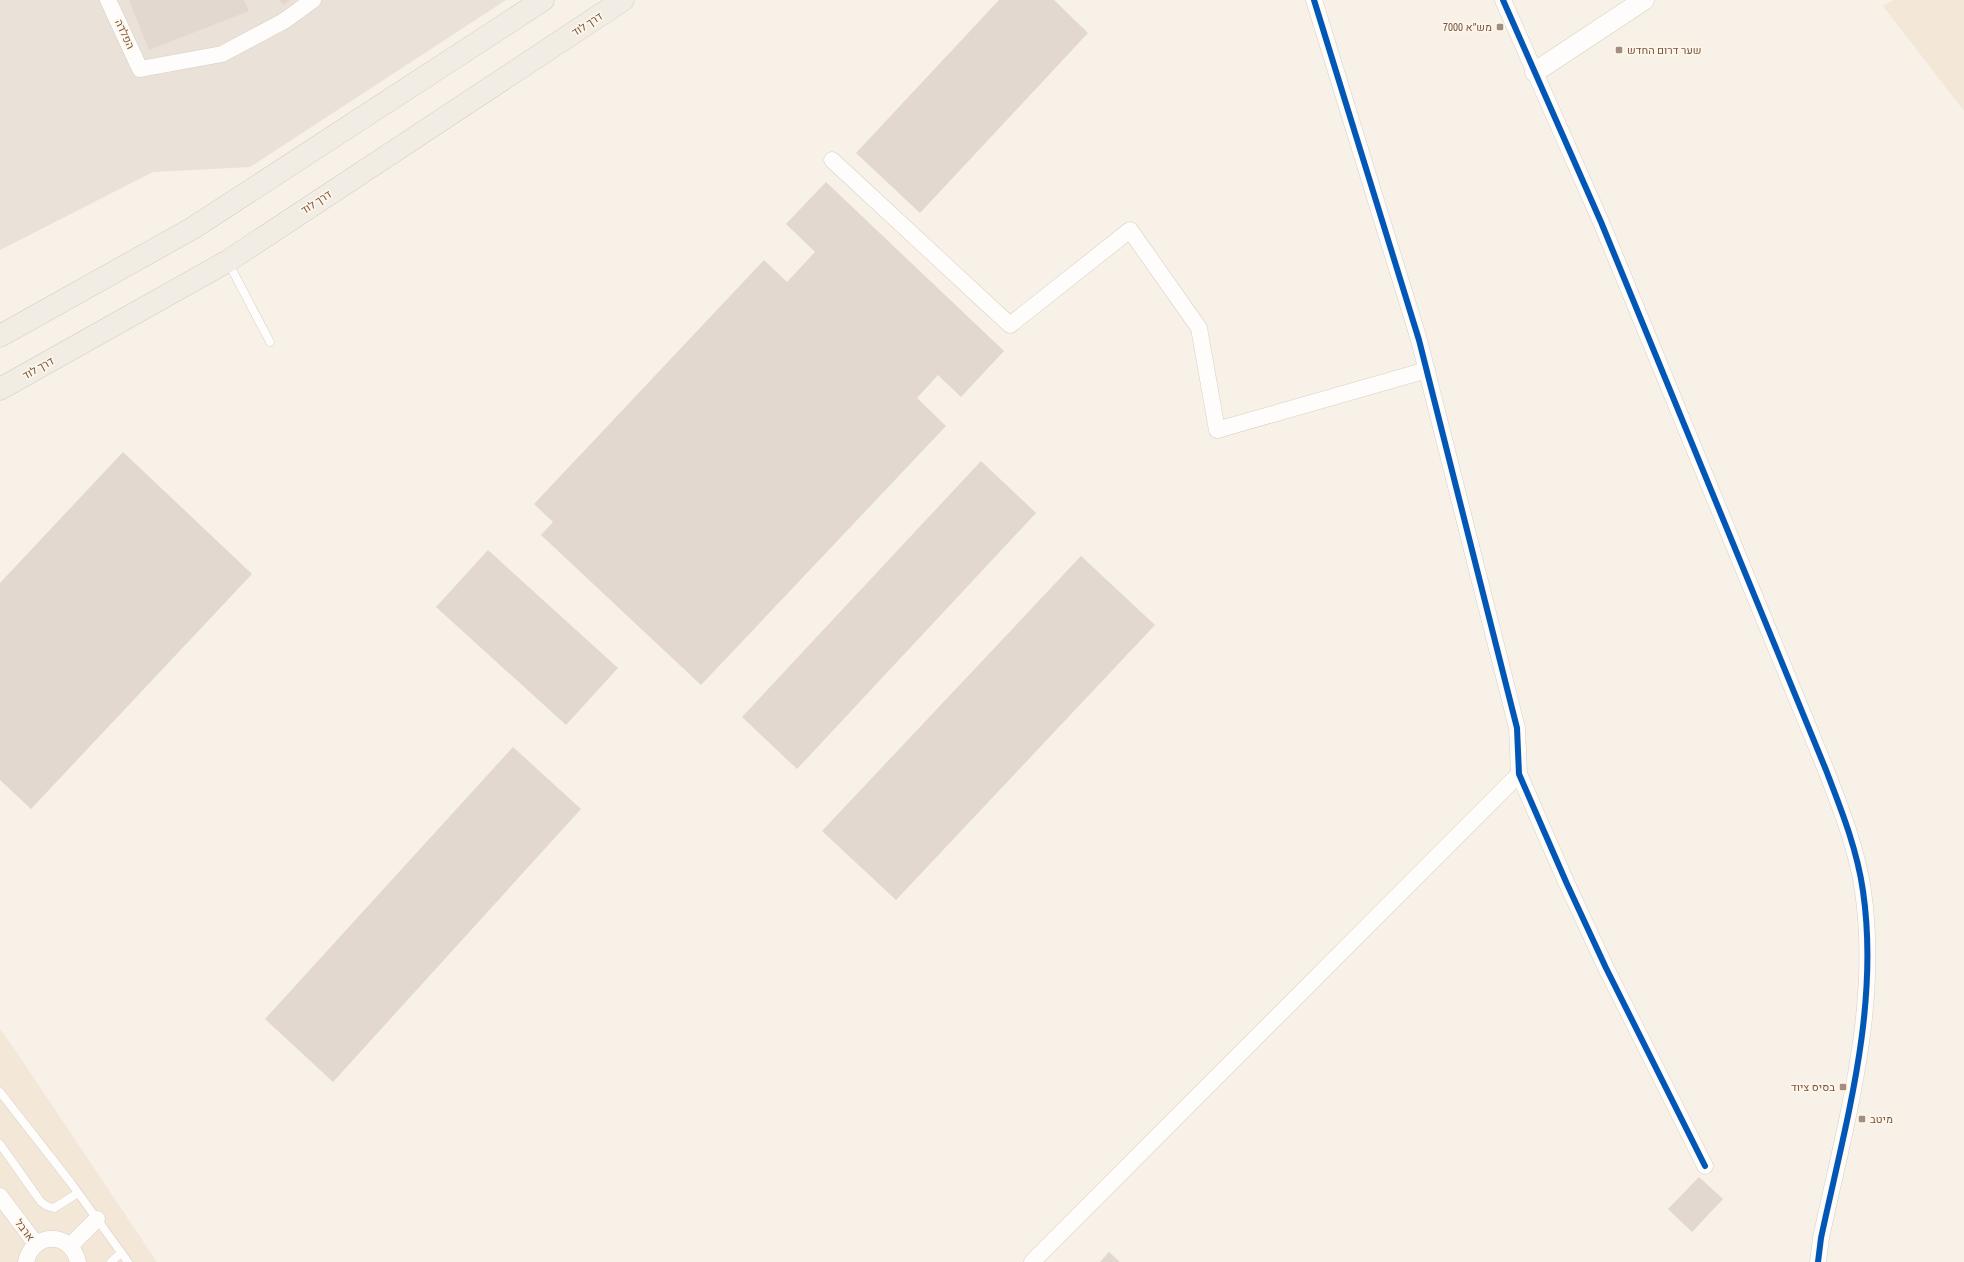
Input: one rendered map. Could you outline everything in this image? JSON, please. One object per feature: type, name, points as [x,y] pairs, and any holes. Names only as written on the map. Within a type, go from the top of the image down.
[{"type":"main road","points":[[0,336],[193,228],[543,0]]},
{"type":"main road","name":"דרך לוד","points":[[0,389],[228,261],[623,0]]},
{"type":"street","name":"הפלדה","points":[[108,0],[140,69],[222,54],[284,21],[314,0]]},
{"type":"street","points":[[1314,0],[1420,340],[1517,728],[1520,774],[1567,884],[1606,968],[1705,1166]]},
{"type":"street","points":[[1503,0],[1601,222],[1826,770],[1849,832],[1863,890],[1867,932],[1868,978],[1859,1060],[1821,1238],[1818,1262]]},
{"type":"street","points":[[1535,72],[1644,0]]},
{"type":"street","points":[[832,160],[1010,325],[1130,230],[1199,328],[1217,430],[1427,370]]},
{"type":"street","points":[[1032,1262],[1520,774]]},
{"type":"street","name":"ארבל","points":[[0,1196],[36,1244]]},
{"type":"street","points":[[70,1246],[97,1219]]},
{"type":"street","points":[[26,1262],[31,1249],[36,1244],[41,1241],[53,1239],[59,1239],[70,1246],[74,1250],[78,1262]]},
{"type":"lane","points":[[228,261],[270,342]]},
{"type":"lane","points":[[0,1092],[78,1193],[128,1262]]},
{"type":"lane","points":[[0,1144],[41,1202],[47,1206],[54,1208],[78,1193]]},
{"type":"lane","points":[[111,1262],[121,1253]]},
{"type":"shaded area","points":[[0,0],[506,0],[250,167],[153,172],[0,250]]},
{"type":"shaded area","points":[[1894,0],[1964,0],[1964,111],[1883,6]]},
{"type":"shaded area","points":[[0,1029],[13,1047],[157,1262],[0,1262]]},
{"type":"building","points":[[129,0],[244,0],[249,11],[149,50]]},
{"type":"building","points":[[279,0],[290,0],[283,5]]},
{"type":"building","points":[[999,0],[1054,0],[1088,33],[920,213],[856,153]]},
{"type":"building","points":[[826,182],[1004,351],[961,397],[938,375],[917,398],[946,426],[701,685],[541,535],[553,522],[534,504],[764,260],[787,282],[815,252],[786,224]]},
{"type":"building","points":[[123,452],[252,574],[31,809],[0,780],[0,583]]},
{"type":"building","points":[[981,461],[1036,513],[797,769],[742,717]]},
{"type":"building","points":[[488,550],[618,668],[566,725],[436,607]]},
{"type":"building","points":[[1081,556],[1155,625],[896,900],[822,831]]},
{"type":"building","points":[[513,747],[581,809],[333,1082],[265,1019]]},
{"type":"building","points":[[1699,1177],[1723,1199],[1692,1232],[1668,1209]]},
{"type":"building","points":[[1109,1252],[1120,1262],[1100,1262]]},
{"type":"cycle path","points":[[1314,0],[1419,340],[1517,728],[1519,774],[1567,884],[1606,968],[1705,1166]]},
{"type":"cycle path","points":[[1503,0],[1601,222],[1826,770],[1848,829],[1857,860],[1863,891],[1867,935],[1867,979],[1864,1022],[1849,1109],[1821,1238],[1818,1262]]},
{"type":"place","name":"מש״א 7000","points":[[1500,27]]},
{"type":"place","name":"שער דרום החדש","points":[[1619,50]]},
{"type":"place","name":"בסיס ציוד","points":[[1843,1087]]},
{"type":"place","name":"מיטב","points":[[1862,1119]]}]
